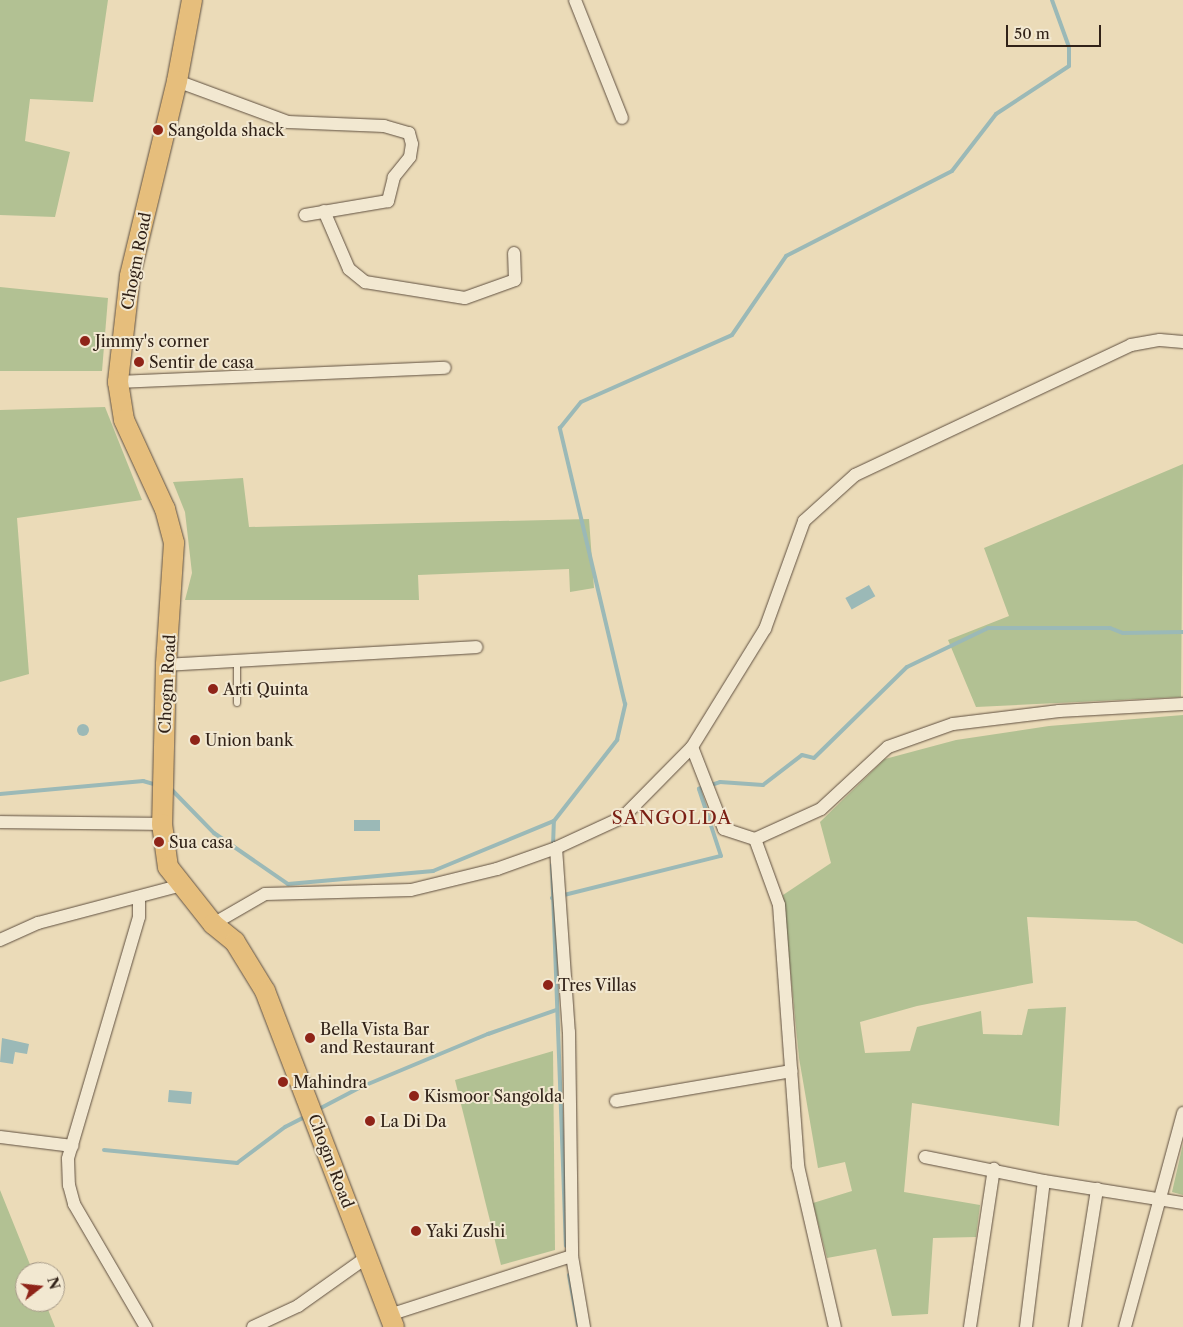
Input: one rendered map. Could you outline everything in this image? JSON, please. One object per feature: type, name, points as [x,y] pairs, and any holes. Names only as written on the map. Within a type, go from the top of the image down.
[{"type":"main road","name":"Chogm Road","points":[[192,0],[177,81],[130,276],[118,382],[124,420],[165,509],[174,542],[166,664],[162,824],[168,867],[213,924],[235,942],[265,991],[392,1321]]},
{"type":"street","points":[[575,0],[622,118]]},
{"type":"street","points":[[177,81],[288,122],[384,126],[409,133],[412,144],[410,157],[394,177],[388,200],[304,215]]},
{"type":"street","points":[[324,211],[349,269],[365,282],[465,298],[515,280],[514,252]]},
{"type":"street","points":[[213,924],[265,894],[411,890],[496,869],[556,848],[623,817],[692,747],[765,629],[804,521],[855,475],[1131,345],[1160,340],[1183,342]]},
{"type":"street","points":[[118,382],[445,368]]},
{"type":"street","points":[[166,664],[476,647]]},
{"type":"street","points":[[692,747],[724,829],[755,839],[821,809],[888,747],[953,724],[1107,706],[1183,704]]},
{"type":"street","points":[[0,822],[162,824]]},
{"type":"street","points":[[755,839],[779,904],[798,1166],[835,1327]]},
{"type":"street","points":[[556,848],[569,1032],[572,1256],[582,1326]]},
{"type":"street","points":[[0,940],[38,923],[182,885]]},
{"type":"street","points":[[139,897],[139,917],[68,1159],[69,1185],[74,1204],[146,1327]]},
{"type":"street","points":[[616,1101],[792,1071]]},
{"type":"street","points":[[1125,1327],[1162,1198],[1183,1113]]},
{"type":"street","points":[[0,1137],[72,1146]]},
{"type":"street","points":[[924,1157],[994,1169],[1044,1181],[1162,1198],[1183,1203]]},
{"type":"street","points":[[970,1327],[994,1169]]},
{"type":"street","points":[[1026,1327],[1044,1181]]},
{"type":"street","points":[[1075,1327],[1097,1189]]},
{"type":"street","points":[[392,1321],[572,1256]]},
{"type":"street","points":[[253,1327],[298,1306],[367,1257]]},
{"type":"lane","points":[[237,659],[237,703]]},
{"type":"green space","points":[[0,0],[108,0],[93,102],[30,99],[25,141],[70,152],[55,217],[0,215]]},
{"type":"green space","points":[[0,287],[108,298],[102,371],[0,371]]},
{"type":"green space","points":[[105,407],[142,500],[17,518],[29,674],[0,682],[0,410]]},
{"type":"green space","points":[[1183,464],[1181,697],[976,707],[948,640],[1009,616],[984,548]]},
{"type":"green space","points":[[243,478],[249,527],[589,519],[594,588],[570,592],[569,569],[418,575],[419,600],[185,600],[192,573],[185,512],[173,482]]},
{"type":"green space","points":[[1183,715],[1183,944],[1136,921],[1027,917],[1033,983],[917,1006],[860,1022],[865,1053],[910,1051],[917,1027],[981,1011],[983,1034],[1022,1035],[1028,1009],[1066,1007],[1059,1126],[912,1103],[904,1192],[980,1205],[976,1237],[933,1238],[928,1314],[892,1316],[876,1249],[827,1258],[813,1203],[852,1191],[845,1162],[818,1168],[799,1058],[783,895],[831,863],[820,822],[885,759],[956,740],[1049,726]]},
{"type":"green space","points":[[553,1051],[555,1250],[501,1265],[455,1080]]},
{"type":"green space","points":[[1183,1144],[1183,1195],[1172,1192]]},
{"type":"green space","points":[[0,1190],[29,1262],[15,1262],[15,1312],[49,1312],[55,1327],[0,1327]]},
{"type":"water","points":[[869,585],[875,596],[852,609],[845,598]]},
{"type":"water","points":[[81,724],[85,724],[89,730],[85,736],[81,736],[77,732],[77,728]]},
{"type":"water","points":[[354,820],[380,820],[380,831],[354,831]]},
{"type":"water","points":[[2,1038],[29,1044],[27,1054],[15,1052],[13,1064],[0,1062]]},
{"type":"water","points":[[169,1090],[192,1092],[191,1104],[168,1102]]},
{"type":"waterway","points":[[171,789],[214,833],[288,884],[433,871],[554,821],[617,740],[625,704],[560,428],[581,402],[732,335],[786,256],[952,171],[996,114],[1069,66],[1069,47],[1052,0]]},
{"type":"waterway","points":[[552,898],[721,856],[699,789],[720,782],[763,785],[802,755],[814,758],[907,667],[988,628],[1110,628],[1123,633],[1183,632]]},
{"type":"waterway","points":[[0,794],[143,781],[157,785]]},
{"type":"waterway","points":[[553,846],[554,821]]},
{"type":"waterway","points":[[552,865],[566,1246]]},
{"type":"waterway","points":[[317,1110],[361,1087],[488,1034],[556,1010]]},
{"type":"waterway","points":[[104,1150],[237,1163],[285,1127],[307,1116]]},
{"type":"waterway","points":[[569,1275],[578,1324]]},
{"type":"place","name":"Sangolda shack","points":[[158,130]]},
{"type":"place","name":"Jimmy's corner","points":[[85,341]]},
{"type":"place","name":"Sentir de casa","points":[[139,362]]},
{"type":"place","name":"Arti Quinta","points":[[213,689]]},
{"type":"place","name":"Union bank","points":[[195,740]]},
{"type":"place","name":"Sua casa","points":[[159,842]]},
{"type":"place","name":"Tres Villas","points":[[548,985]]},
{"type":"place","name":"Bella Vista Bar and Restaurant","points":[[310,1038]]},
{"type":"place","name":"Mahindra","points":[[283,1082]]},
{"type":"place","name":"Kismoor Sangolda","points":[[414,1096]]},
{"type":"place","name":"La Di Da","points":[[370,1121]]},
{"type":"place","name":"Yaki Zushi","points":[[416,1231]]},
{"type":"district","name":"SANGOLDA","points":[[672,818]]}]
